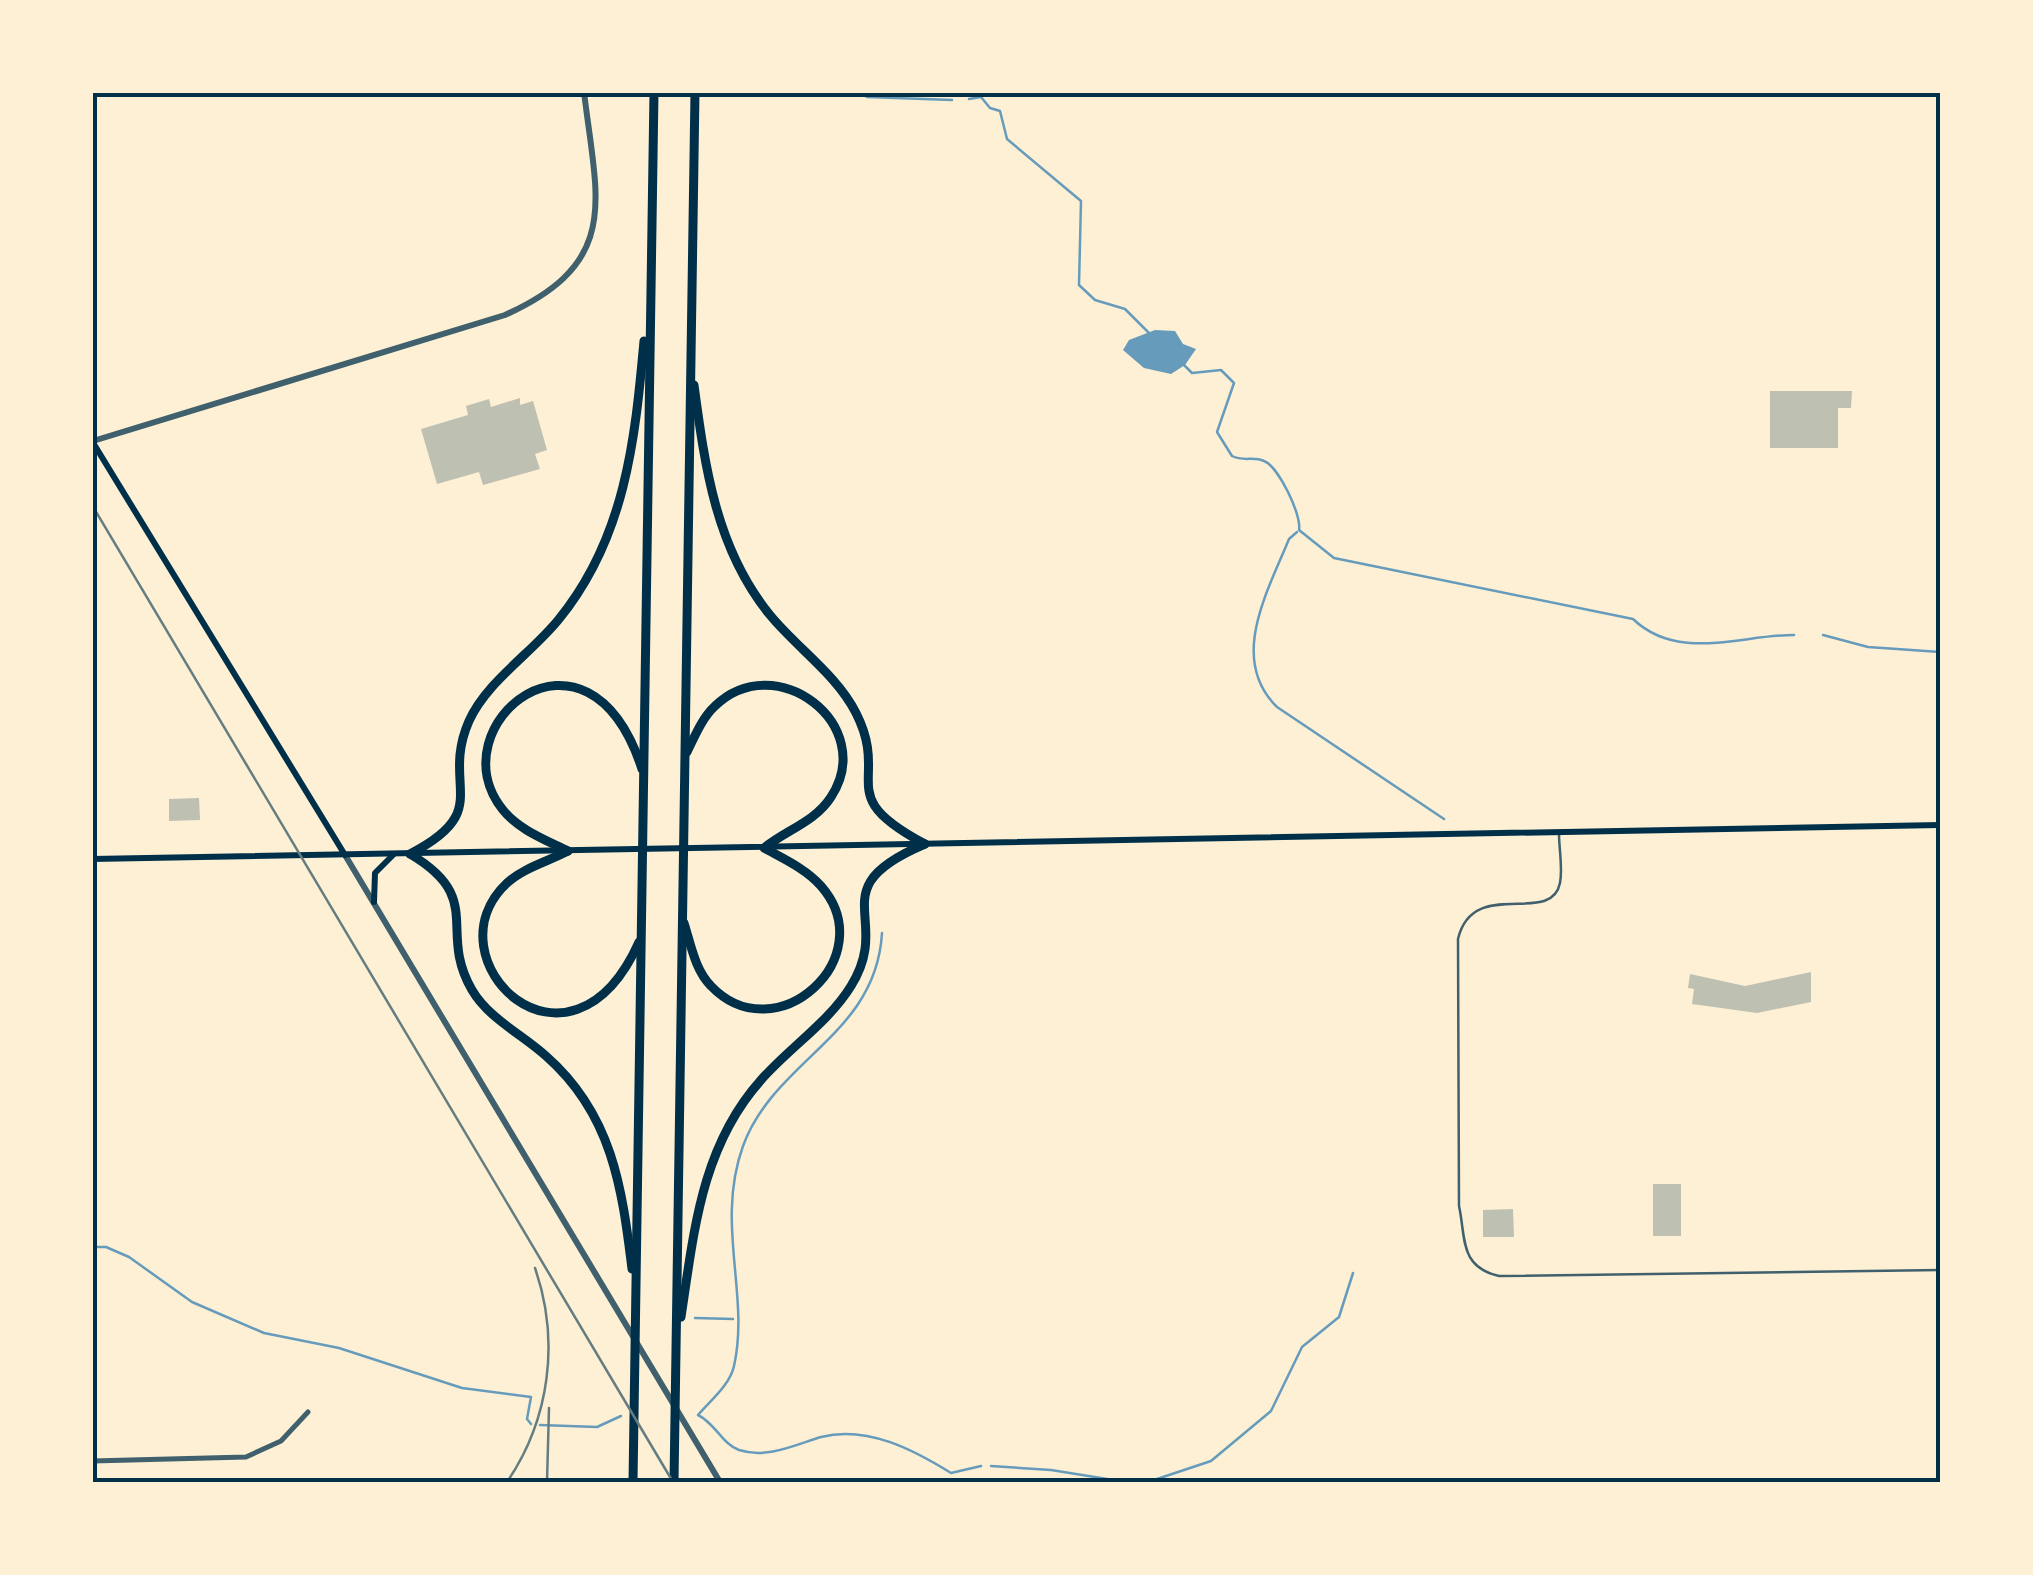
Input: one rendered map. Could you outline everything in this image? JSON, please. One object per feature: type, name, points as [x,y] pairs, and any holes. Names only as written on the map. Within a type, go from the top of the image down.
[{"type":"highway","points":[[633,1482],[654,92]]},
{"type":"highway","points":[[674,1482],[695,92]]},
{"type":"highway","points":[[635,1275],[622,1186],[603,1130],[566,1075],[491,1013],[472,990],[460,959],[452,889],[433,868],[410,854],[452,828],[461,804],[461,752],[470,720],[490,691],[535,647],[579,593],[609,537],[628,472],[637,420],[650,268]]},
{"type":"highway","points":[[690,352],[705,463],[729,546],[768,613],[839,687],[857,714],[867,748],[868,790],[878,814],[925,844]]},
{"type":"highway","points":[[682,916],[698,966],[725,997],[770,1009],[812,994],[829,972],[838,951],[835,910],[812,877],[764,848],[818,814],[836,788],[841,746],[824,709],[804,693],[778,684],[739,690],[704,718],[684,757]]},
{"type":"highway","points":[[568,851],[516,822],[492,793],[488,746],[505,711],[534,691],[554,687],[586,692],[620,716],[644,777]]},
{"type":"highway","points":[[676,1349],[698,1207],[720,1141],[756,1085],[852,984],[862,961],[864,900],[871,877],[889,859],[925,844]]},
{"type":"highway","points":[[568,851],[518,874],[506,884],[488,912],[484,927],[486,958],[502,988],[532,1009],[568,1012],[586,1006],[615,987],[642,935]]},
{"type":"main road","points":[[93,441],[345,855]]},
{"type":"main road","points":[[92,860],[1940,825]]},
{"type":"main road","points":[[374,902],[375,873],[394,854]]},
{"type":"street","points":[[93,441],[505,316],[543,298],[576,267],[592,235],[596,185],[584,92]]},
{"type":"street","points":[[345,855],[720,1482]]},
{"type":"street","points":[[92,1461],[246,1456],[281,1441],[308,1412]]},
{"type":"lane","points":[[1559,833],[1556,890],[1536,903],[1480,908],[1463,924],[1458,939],[1458,1206],[1462,1243],[1471,1262],[1499,1276],[1940,1270]]},
{"type":"water","points":[[1155,330],[1175,331],[1183,344],[1196,349],[1185,365],[1171,374],[1144,368],[1123,350],[1129,340]]},
{"type":"building","points":[[1770,391],[1852,391],[1851,408],[1838,408],[1838,448],[1770,448]]},
{"type":"building","points":[[520,398],[520,405],[533,401],[547,450],[535,454],[540,469],[483,485],[479,472],[437,484],[421,429],[468,415],[466,406],[489,399],[491,407]]},
{"type":"building","points":[[199,798],[200,820],[169,821],[169,799]]},
{"type":"building","points":[[1811,972],[1811,1002],[1757,1013],[1692,1004],[1694,989],[1688,988],[1690,974],[1745,986]]},
{"type":"building","points":[[1653,1184],[1681,1184],[1681,1236],[1653,1236]]},
{"type":"building","points":[[1513,1209],[1514,1237],[1483,1237],[1483,1210]]},
{"type":"waterway","points":[[859,92],[867,97],[952,100]]},
{"type":"waterway","points":[[969,99],[981,97],[990,108],[1000,111],[1007,139],[1081,201],[1079,285],[1095,300],[1125,309],[1151,335]]},
{"type":"waterway","points":[[1183,364],[1192,373],[1221,370],[1234,383],[1217,432],[1232,456],[1270,465],[1293,503],[1299,530],[1334,558],[1633,619],[1670,640],[1710,643],[1794,635]]},
{"type":"waterway","points":[[1297,532],[1289,539],[1257,624],[1255,668],[1263,688],[1277,707],[1444,819]]},
{"type":"waterway","points":[[1823,635],[1868,647],[1940,652]]},
{"type":"waterway","points":[[882,933],[876,968],[862,998],[844,1023],[777,1090],[743,1146],[732,1203],[738,1313],[734,1366],[724,1386],[698,1415],[733,1447],[749,1452],[781,1450],[821,1437],[856,1434],[906,1448],[951,1473],[981,1466]]},
{"type":"waterway","points":[[92,1247],[106,1247],[129,1257],[192,1302],[264,1333],[339,1348],[462,1388],[531,1397],[527,1419],[531,1424]]},
{"type":"waterway","points":[[1148,1482],[1211,1461],[1271,1411],[1302,1347],[1339,1317],[1353,1273]]},
{"type":"waterway","points":[[695,1318],[733,1319]]},
{"type":"waterway","points":[[540,1425],[597,1427],[621,1416]]},
{"type":"waterway","points":[[991,1466],[1051,1470],[1126,1482]]},
{"type":"railway","points":[[92,505],[673,1482]]},
{"type":"railway","points":[[507,1482],[533,1432],[546,1378],[547,1323],[535,1268]]},
{"type":"railway","points":[[547,1482],[549,1408]]}]
